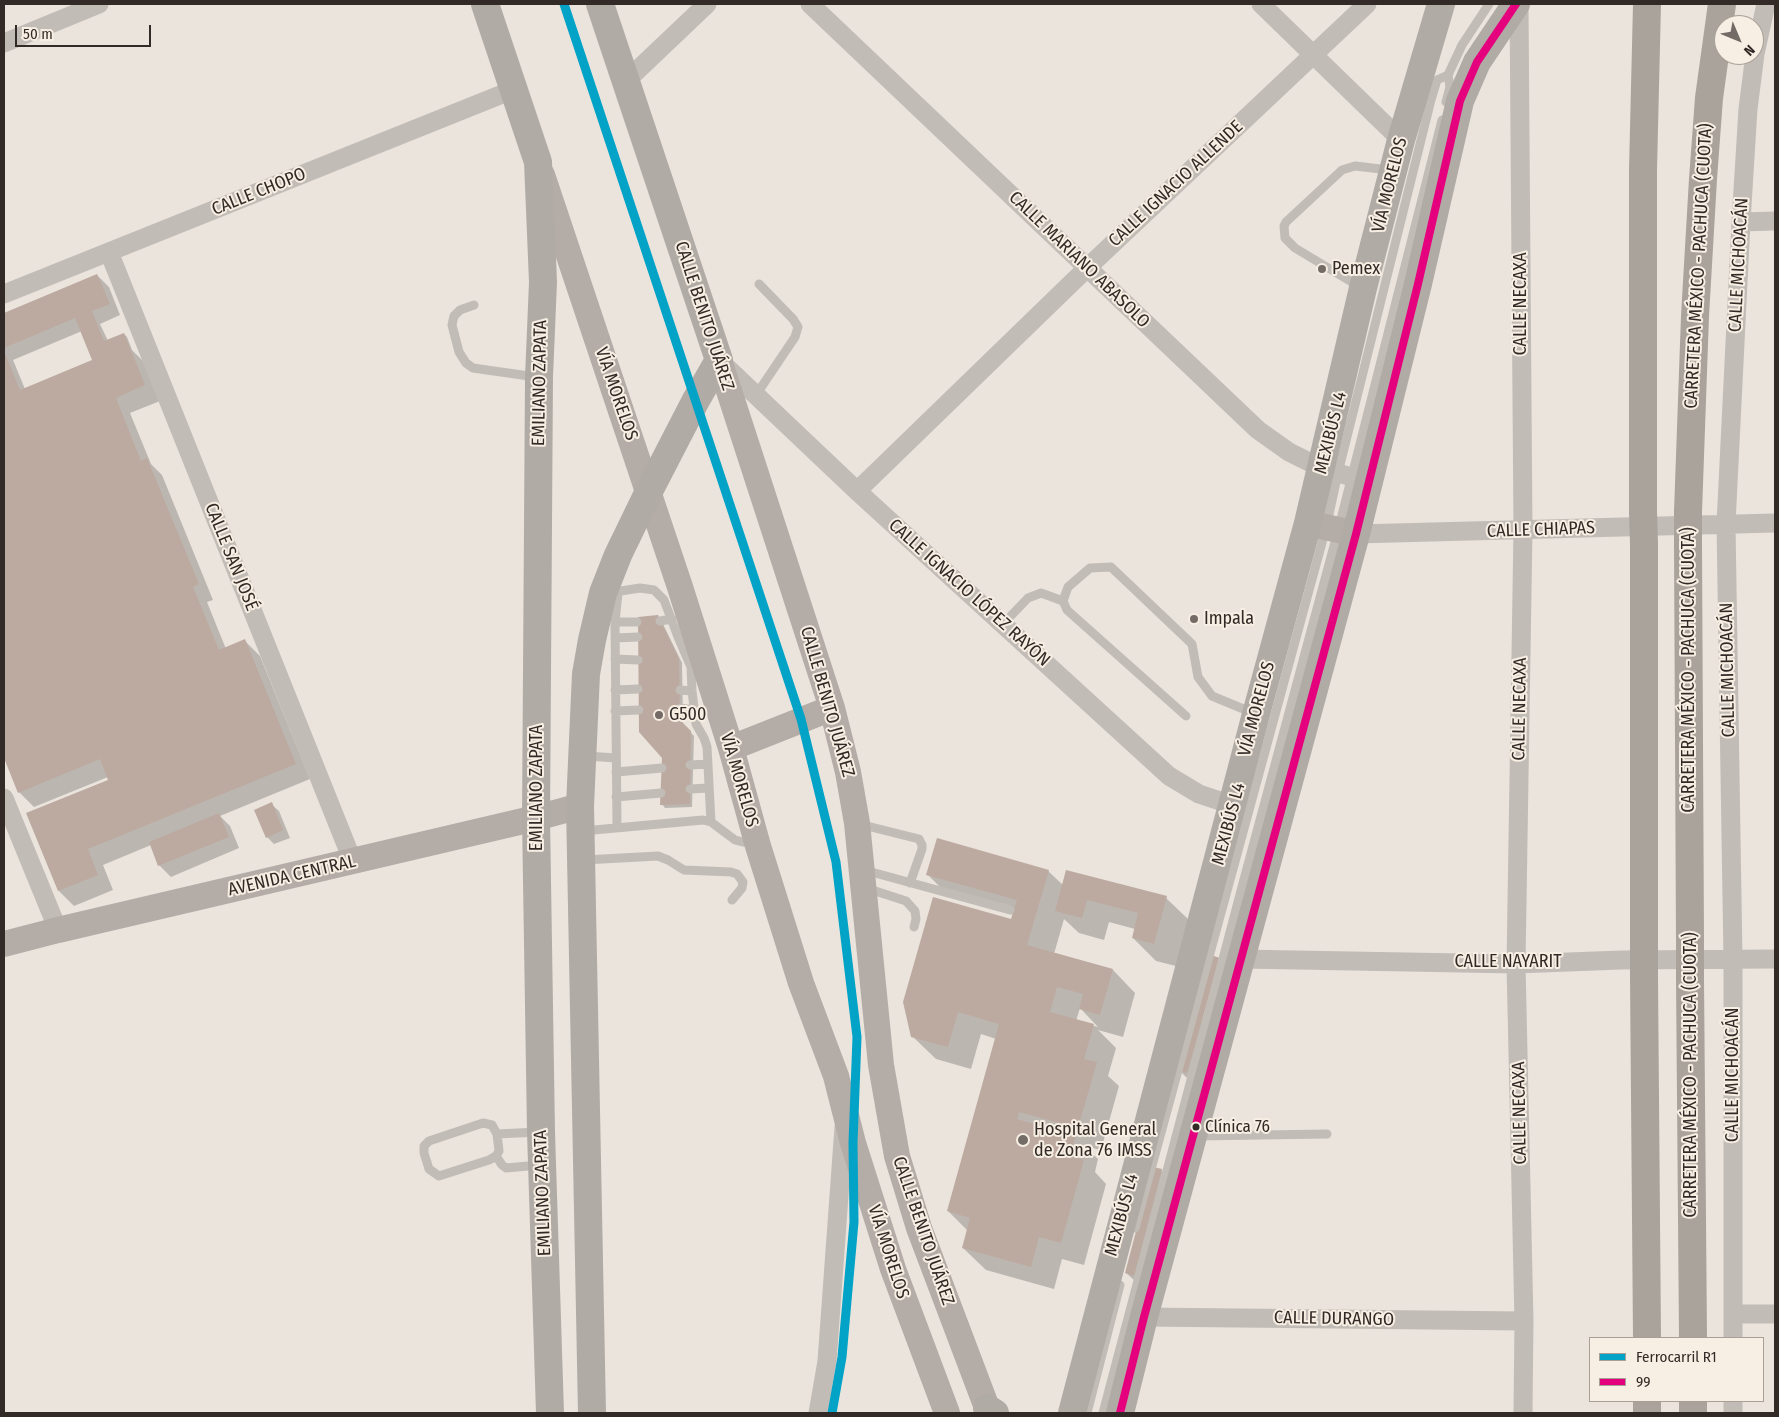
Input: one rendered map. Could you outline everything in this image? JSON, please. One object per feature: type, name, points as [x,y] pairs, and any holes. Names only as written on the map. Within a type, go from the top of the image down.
[{"type":"highway","points":[[1647,4],[1643,170],[1644,976],[1647,1337]]},
{"type":"highway","name":"CARRETERA MÉXICO - PACHUCA (CUOTA)","points":[[1692,1337],[1688,512],[1695,316],[1703,179],[1709,98],[1722,4]]},
{"type":"main road","name":"VÍA MORELOS","points":[[486,4],[649,491],[676,615],[717,755],[758,846],[801,983],[836,1076],[893,1269],[948,1413]]},
{"type":"main road","name":"CALLE BENITO JUÁREZ","points":[[600,4],[719,360],[832,708],[848,772],[857,823],[881,1065],[897,1156],[918,1228],[990,1411]]},
{"type":"main road","name":"VÍA MORELOS","points":[[1120,1413],[1144,1317],[1241,959],[1345,475],[1363,288],[1401,140],[1441,4]]},
{"type":"main road","name":"VÍA MORELOS","points":[[1076,1412],[1256,714],[1332,529],[1345,475],[1416,294],[1460,101],[1477,62],[1517,4]]},
{"type":"main road","name":"EMILIANO ZAPATA","points":[[538,162],[543,282],[539,377],[536,818],[541,1132],[550,1413]]},
{"type":"main road","points":[[592,1413],[580,819],[586,674],[592,640],[610,593],[618,555],[696,400],[719,360]]},
{"type":"main road","points":[[717,755],[832,708]]},
{"type":"main road","name":"AVENIDA CENTRAL","points":[[4,944],[536,818],[580,819]]},
{"type":"street","points":[[4,43],[99,4]]},
{"type":"street","points":[[626,81],[707,4]]},
{"type":"street","name":"CALLE MARIANO ABASOLO","points":[[810,4],[1258,430],[1289,452],[1345,475]]},
{"type":"street","points":[[1261,4],[1401,140]]},
{"type":"street","name":"CALLE IGNACIO ALLENDE","points":[[858,491],[1087,268],[1367,4]]},
{"type":"street","name":"CALLE NECAXA","points":[[1517,4],[1522,530],[1516,964],[1524,1321],[1523,1413]]},
{"type":"street","name":"CALLE MICHOACÁN","points":[[1733,1337],[1733,960],[1726,524],[1748,108],[1766,4]]},
{"type":"street","name":"CALLE CHOPO","points":[[4,294],[515,89]]},
{"type":"street","points":[[1741,222],[1775,221]]},
{"type":"street","name":"CALLE SAN JOSÉ","points":[[109,252],[353,862]]},
{"type":"street","name":"CALLE IGNACIO LÓPEZ RAYÓN","points":[[719,360],[858,491],[1169,776],[1199,794],[1232,805]]},
{"type":"street","name":"CALLE CHIAPAS","points":[[1332,529],[1522,530],[1775,523]]},
{"type":"street","points":[[4,798],[58,930]]},
{"type":"street","name":"CALLE NAYARIT","points":[[1241,959],[1516,964],[1621,960],[1775,959]]},
{"type":"street","points":[[818,1413],[827,1361],[845,1111]]},
{"type":"street","points":[[1733,1314],[1775,1314]]},
{"type":"street","name":"CALLE DURANGO","points":[[1144,1317],[1524,1321]]},
{"type":"lane","name":"MEXIBÚS L4","points":[[1345,475],[1450,87],[1448,76],[1462,45],[1488,4]]},
{"type":"lane","name":"MEXIBÚS L4","points":[[1345,475],[1431,100],[1437,80],[1448,76]]},
{"type":"lane","points":[[1363,288],[1295,248],[1285,238],[1284,226],[1342,170],[1355,166],[1394,170]]},
{"type":"lane","points":[[756,395],[795,337],[798,328],[793,319],[759,284]]},
{"type":"lane","points":[[474,304],[460,310],[454,316],[452,325],[459,352],[466,363],[473,368],[539,377]]},
{"type":"lane","name":"MEXIBÚS L4","points":[[1133,1235],[1332,529]]},
{"type":"lane","name":"MEXIBÚS L4","points":[[1103,1413],[1242,887],[1332,529]]},
{"type":"lane","points":[[1062,601],[1068,587],[1090,568],[1111,567],[1192,644],[1198,677],[1212,696],[1256,714]]},
{"type":"lane","points":[[617,827],[615,622],[610,593],[640,588],[654,590],[676,615],[674,639],[692,666],[692,691],[696,724],[717,755]]},
{"type":"lane","points":[[1003,624],[1028,598],[1041,593],[1062,601],[1067,610],[1186,716]]},
{"type":"lane","points":[[660,621],[676,615]]},
{"type":"lane","points":[[615,622],[637,622]]},
{"type":"lane","points":[[615,638],[638,637]]},
{"type":"lane","points":[[615,659],[638,660]]},
{"type":"lane","points":[[680,666],[692,666]]},
{"type":"lane","points":[[615,690],[638,689]]},
{"type":"lane","points":[[680,690],[692,691]]},
{"type":"lane","points":[[680,708],[694,710]]},
{"type":"lane","points":[[615,711],[638,710]]},
{"type":"lane","points":[[690,765],[717,755]]},
{"type":"lane","points":[[710,822],[709,788],[717,755]]},
{"type":"lane","points":[[582,756],[616,758]]},
{"type":"lane","points":[[616,772],[662,768]]},
{"type":"lane","points":[[690,789],[709,788]]},
{"type":"lane","points":[[616,797],[661,793]]},
{"type":"lane","points":[[580,819],[617,827],[704,820],[710,822],[735,840],[758,846]]},
{"type":"lane","points":[[857,823],[918,839],[922,844],[922,849],[910,882]]},
{"type":"lane","points":[[581,860],[658,856],[684,870],[731,872],[737,874],[743,882],[742,888],[732,900]]},
{"type":"lane","points":[[863,878],[910,882],[1010,910]]},
{"type":"lane","points":[[863,878],[906,901],[915,911],[914,927]]},
{"type":"lane","points":[[483,1123],[492,1125],[497,1134],[499,1151],[496,1156],[439,1176],[429,1169],[424,1146],[429,1141],[483,1123]]},
{"type":"lane","points":[[497,1134],[541,1132]]},
{"type":"lane","points":[[1194,1136],[1327,1134]]},
{"type":"lane","points":[[496,1156],[506,1168],[542,1164]]},
{"type":"lane","name":"MEXIBÚS L4","points":[[1076,1412],[1123,1273]]},
{"type":"building","points":[[97,274],[110,304],[92,311],[104,341],[124,333],[145,385],[116,398],[141,461],[147,458],[199,584],[193,587],[219,650],[245,639],[296,764],[88,849],[98,875],[58,891],[26,813],[108,780],[100,759],[18,793],[4,758],[4,351],[20,390],[92,360],[75,318],[4,348],[4,313]]},
{"type":"building","name":"G500","points":[[658,615],[679,659],[680,720],[691,731],[690,804],[660,805],[662,758],[639,732],[638,617]]},
{"type":"building","points":[[272,802],[283,830],[266,838],[254,810]]},
{"type":"building","points":[[219,813],[229,837],[158,866],[149,842]]},
{"type":"building","points":[[937,838],[1049,870],[1027,945],[1113,969],[1100,1015],[1079,1009],[1083,994],[1057,987],[1050,1012],[1094,1024],[1084,1059],[1097,1062],[1078,1128],[1019,1112],[1017,1119],[1076,1136],[1070,1156],[1084,1160],[1061,1243],[1039,1237],[1031,1267],[962,1248],[970,1218],[947,1211],[999,1024],[958,1012],[948,1047],[911,1037],[903,1002],[933,897],[1011,919],[1017,900],[926,875]]},
{"type":"building","points":[[1066,870],[1167,896],[1154,944],[1132,938],[1138,913],[1087,900],[1082,918],[1055,911]]},
{"type":"building","points":[[1211,955],[1220,958],[1187,1073],[1178,1071]]},
{"type":"building","points":[[1153,1167],[1162,1169],[1134,1276],[1125,1273]]},
{"type":"rail line","name":"R1","points":[[564,4],[801,719],[836,862],[857,1037],[853,1143],[854,1222],[842,1357],[832,1413]]},
{"type":"transit line","name":"99","points":[[1120,1413],[1144,1317],[1356,534],[1418,284],[1460,101],[1477,62],[1516,4]]},
{"type":"place","name":"Pemex","points":[[1322,269]]},
{"type":"place","name":"Impala","points":[[1194,619]]},
{"type":"place","name":"G500","points":[[659,715]]},
{"type":"place","name":"Clínica 76","points":[[1196,1127]]},
{"type":"place","name":"Hospital General de Zona 76 IMSS","points":[[1023,1140]]}]
